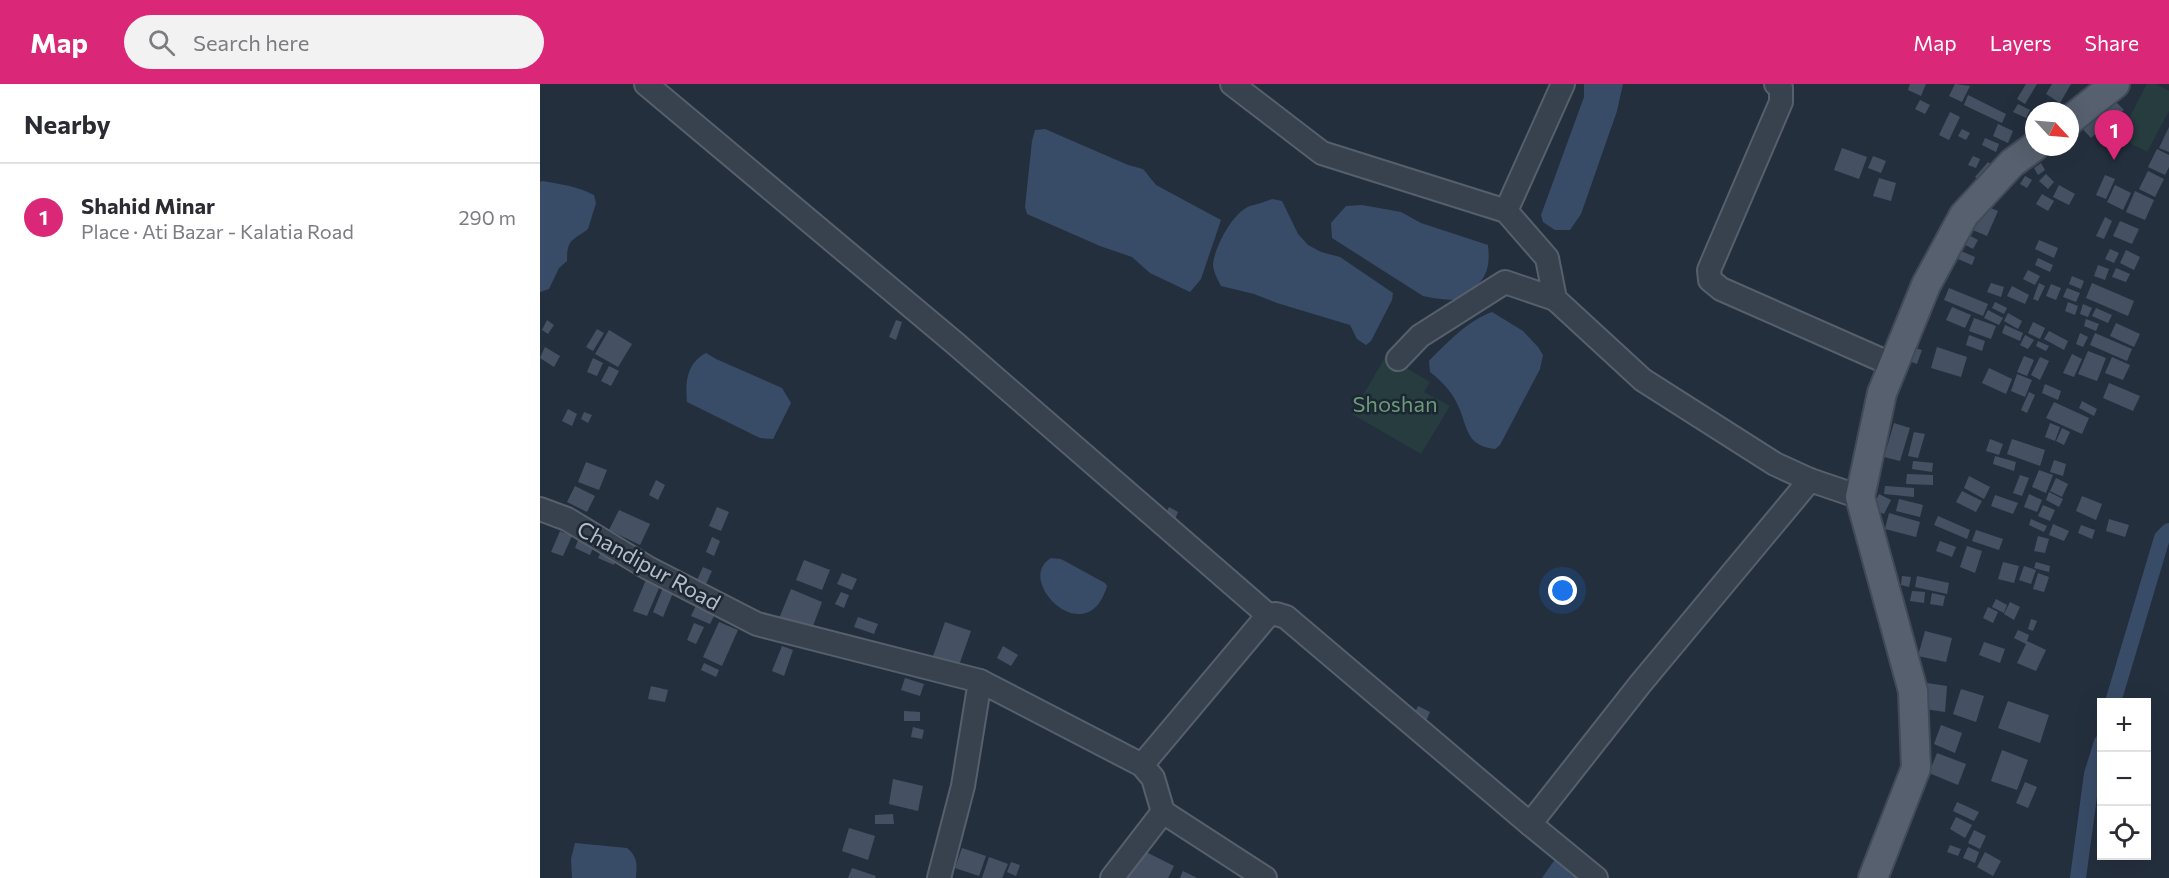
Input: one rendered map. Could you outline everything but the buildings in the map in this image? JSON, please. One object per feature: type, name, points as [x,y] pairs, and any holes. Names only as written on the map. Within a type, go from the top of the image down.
[{"type":"main road","points":[[2079,113],[2115,84]]},
{"type":"main road","points":[[1873,878],[1916,768],[1913,691],[1860,497],[1882,393],[1926,285],[1964,215],[2013,163],[2025,154]]},
{"type":"street","points":[[646,84],[956,344],[1268,615]]},
{"type":"street","points":[[1232,84],[1322,153],[1506,211],[1546,258],[1555,298]]},
{"type":"street","points":[[1506,211],[1563,84]]},
{"type":"street","points":[[1776,84],[1781,88],[1781,102],[1709,270],[1710,280],[1721,289],[1893,365]]},
{"type":"street","points":[[1398,359],[1420,336],[1506,282],[1555,298],[1643,380],[1775,464],[1810,480],[1860,497]]},
{"type":"street","points":[[1530,824],[1641,683],[1810,480]]},
{"type":"street","name":"Chandipur Road","points":[[540,509],[567,519],[648,568],[757,624],[980,681],[1142,765]]},
{"type":"street","points":[[1265,878],[1163,812],[1154,778],[1142,765],[1268,615],[1276,614],[1286,616],[1596,878]]},
{"type":"street","points":[[939,878],[963,786],[980,681]]},
{"type":"street","points":[[1112,878],[1163,812]]},
{"type":"green space","points":[[2147,84],[2156,84],[2169,91],[2169,111],[2147,152],[2119,137]]},
{"type":"green space","name":"Shoshan","points":[[1386,356],[1430,382],[1424,392],[1450,406],[1421,454],[1352,414]]},
{"type":"water","points":[[1584,84],[1623,84],[1617,111],[1581,214],[1570,230],[1555,230],[1543,222],[1541,215],[1584,97]]},
{"type":"water","points":[[1045,129],[1128,165],[1143,169],[1156,185],[1221,220],[1201,279],[1190,292],[1150,273],[1132,257],[1100,246],[1027,214],[1025,207],[1032,141],[1035,130]]},
{"type":"water","points":[[540,182],[588,192],[594,195],[596,203],[588,229],[569,244],[567,261],[559,268],[549,289],[540,292]]},
{"type":"water","points":[[1272,199],[1282,201],[1298,234],[1308,245],[1321,252],[1340,257],[1393,293],[1392,300],[1371,341],[1366,345],[1357,339],[1350,325],[1254,294],[1221,286],[1213,264],[1226,231],[1243,210]]},
{"type":"water","points":[[1362,205],[1401,212],[1421,223],[1488,245],[1488,265],[1481,281],[1457,299],[1423,296],[1332,238],[1331,223],[1346,206]]},
{"type":"water","points":[[1492,312],[1523,331],[1543,355],[1540,369],[1500,445],[1495,449],[1479,445],[1470,436],[1455,399],[1444,384],[1430,372],[1429,361],[1466,327]]},
{"type":"water","points":[[706,353],[782,388],[791,403],[773,439],[760,438],[687,402],[686,387],[691,368]]},
{"type":"water","points":[[1051,558],[1061,559],[1105,583],[1107,586],[1097,605],[1084,613],[1070,613],[1057,606],[1047,594],[1041,581],[1042,568]]},
{"type":"water","points":[[575,843],[627,848],[636,862],[636,878],[572,878],[571,859]]},
{"type":"water","points":[[1556,858],[1582,878],[1542,878]]},
{"type":"waterway","points":[[2114,698],[2162,538],[2169,531]]},
{"type":"waterway","points":[[2078,878],[2092,774],[2099,752]]},
{"type":"place","name":"Shahid Minar","points":[[2114,160]]}]
